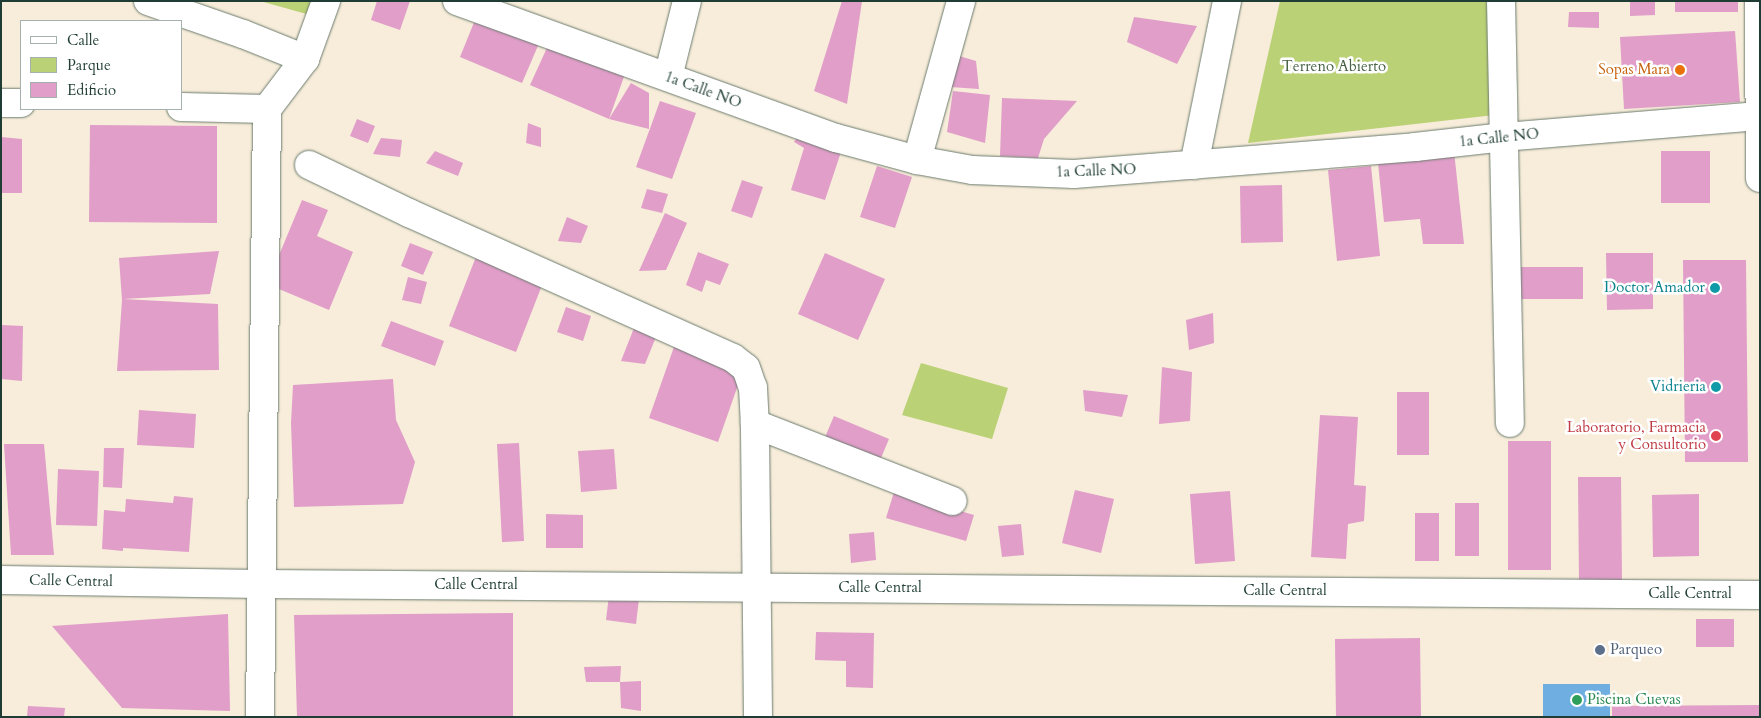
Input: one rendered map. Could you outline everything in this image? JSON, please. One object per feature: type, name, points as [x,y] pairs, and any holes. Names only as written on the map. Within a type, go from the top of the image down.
[{"type":"street","points":[[148,1],[243,34],[305,59]]},
{"type":"street","points":[[260,717],[260,584],[267,108],[305,59],[326,1]]},
{"type":"street","name":"1a Calle NO","points":[[457,1],[836,138],[917,160],[972,170],[1074,174],[1415,147],[1504,137],[1759,116]]},
{"type":"street","points":[[668,77],[687,1]]},
{"type":"street","points":[[917,160],[961,1]]},
{"type":"street","points":[[1194,165],[1226,1]]},
{"type":"street","points":[[1501,1],[1510,423]]},
{"type":"street","points":[[1759,1],[1760,178]]},
{"type":"street","points":[[1,103],[20,103]]},
{"type":"street","points":[[182,107],[267,108]]},
{"type":"street","points":[[309,165],[409,213],[733,358],[746,368],[753,388],[758,587],[758,717]]},
{"type":"street","points":[[754,424],[953,501]]},
{"type":"street","name":"Calle Central","points":[[1,580],[260,584],[1760,595]]},
{"type":"green space","points":[[260,1],[315,1],[310,15]]},
{"type":"green space","name":"Terreno Abierto","points":[[1280,1],[1515,1],[1512,113],[1248,143]]},
{"type":"green space","points":[[921,363],[1008,388],[992,439],[902,415]]},
{"type":"water","name":"Piscina Cuevas","points":[[1543,684],[1610,684],[1610,717],[1543,717]]},
{"type":"building","points":[[377,1],[410,1],[400,30],[371,20]]},
{"type":"building","points":[[842,1],[862,1],[847,104],[814,91]]},
{"type":"building","points":[[1630,1],[1655,1],[1655,15],[1630,16]]},
{"type":"building","points":[[1675,1],[1738,1],[1738,12],[1675,12]]},
{"type":"building","points":[[1569,12],[1599,12],[1599,28],[1568,27]]},
{"type":"building","points":[[477,15],[540,41],[522,83],[460,57]]},
{"type":"building","points":[[1134,17],[1197,26],[1177,64],[1127,42]]},
{"type":"building","name":"Sopas Mara","points":[[1735,31],[1740,102],[1624,109],[1620,37]]},
{"type":"building","points":[[551,39],[626,71],[609,119],[530,85]]},
{"type":"building","points":[[956,55],[976,61],[979,89],[950,87]]},
{"type":"building","points":[[631,83],[649,93],[649,129],[609,119]]},
{"type":"building","points":[[953,91],[990,95],[985,143],[947,132]]},
{"type":"building","points":[[1002,98],[1077,101],[1044,139],[1038,158],[1000,156]]},
{"type":"building","points":[[660,101],[696,113],[672,179],[636,167]]},
{"type":"building","points":[[357,119],[375,126],[368,143],[350,136]]},
{"type":"building","points":[[528,123],[541,128],[541,147],[526,143]]},
{"type":"building","points":[[90,125],[217,126],[217,223],[89,222]]},
{"type":"building","points":[[800,133],[843,146],[825,200],[791,190],[804,148],[794,142]]},
{"type":"building","points":[[1,137],[22,139],[22,193],[1,193]]},
{"type":"building","points":[[381,138],[402,140],[400,157],[373,154]]},
{"type":"building","points":[[435,151],[463,163],[458,176],[426,163]]},
{"type":"building","points":[[1454,151],[1464,244],[1423,244],[1420,219],[1384,222],[1378,163]]},
{"type":"building","points":[[1661,151],[1710,151],[1710,203],[1661,203]]},
{"type":"building","points":[[877,166],[912,177],[895,228],[860,217]]},
{"type":"building","points":[[1371,166],[1380,256],[1337,261],[1328,170]]},
{"type":"building","points":[[742,180],[763,187],[752,218],[731,211]]},
{"type":"building","points":[[1282,185],[1283,242],[1241,243],[1240,186]]},
{"type":"building","points":[[647,189],[668,194],[662,213],[641,208]]},
{"type":"building","points":[[302,200],[328,210],[317,236],[353,252],[329,310],[267,284]]},
{"type":"building","points":[[665,213],[687,223],[666,270],[639,271]]},
{"type":"building","points":[[567,217],[588,226],[581,243],[558,241]]},
{"type":"building","points":[[410,243],[433,252],[423,275],[401,266]]},
{"type":"building","points":[[479,249],[546,275],[516,352],[449,326]]},
{"type":"building","points":[[219,251],[210,294],[123,299],[218,304],[219,370],[117,371],[122,300],[119,258]]},
{"type":"building","points":[[698,252],[729,264],[720,285],[706,280],[702,292],[686,285]]},
{"type":"building","points":[[825,253],[885,279],[858,340],[798,314]]},
{"type":"building","points":[[1606,253],[1653,253],[1653,309],[1607,310]]},
{"type":"building","points":[[1683,260],[1746,260],[1748,462],[1685,462]]},
{"type":"building","points":[[1508,267],[1583,267],[1583,299],[1508,299]]},
{"type":"building","points":[[408,277],[427,282],[421,304],[402,300]]},
{"type":"building","points":[[566,307],[591,316],[583,341],[557,332]]},
{"type":"building","points":[[1213,313],[1214,343],[1189,350],[1186,320]]},
{"type":"building","points":[[391,321],[444,341],[435,366],[381,346]]},
{"type":"building","points":[[1,325],[23,326],[22,381],[1,379]]},
{"type":"building","points":[[634,328],[656,337],[645,364],[621,361]]},
{"type":"building","points":[[675,344],[744,368],[718,442],[649,418]]},
{"type":"building","points":[[1162,367],[1192,372],[1190,421],[1159,424]]},
{"type":"building","points":[[393,379],[396,420],[415,462],[403,504],[294,507],[291,423],[293,385]]},
{"type":"building","points":[[1083,390],[1128,395],[1122,417],[1085,411]]},
{"type":"building","points":[[1397,392],[1429,392],[1429,455],[1397,455]]},
{"type":"building","points":[[139,410],[196,414],[194,448],[137,445]]},
{"type":"building","points":[[1320,415],[1358,417],[1354,485],[1366,486],[1364,521],[1348,524],[1346,559],[1311,557]]},
{"type":"building","points":[[834,416],[889,439],[878,465],[823,442]]},
{"type":"building","points":[[1508,441],[1551,441],[1551,570],[1508,570]]},
{"type":"building","points":[[519,443],[524,541],[502,542],[497,444]]},
{"type":"building","points":[[4,444],[44,444],[54,555],[11,555]]},
{"type":"building","points":[[104,448],[124,448],[122,488],[103,487]]},
{"type":"building","points":[[614,449],[617,489],[581,492],[578,451]]},
{"type":"building","points":[[58,469],[99,471],[97,526],[56,525]]},
{"type":"building","points":[[1578,477],[1621,477],[1622,582],[1579,583]]},
{"type":"building","points":[[1075,490],[1114,499],[1101,553],[1062,543]]},
{"type":"building","points":[[1230,491],[1235,561],[1195,564],[1190,494]]},
{"type":"building","points":[[894,492],[974,515],[966,541],[886,518]]},
{"type":"building","points":[[1699,494],[1699,556],[1653,557],[1652,495]]},
{"type":"building","points":[[174,496],[193,498],[189,552],[123,548],[123,551],[102,549],[104,510],[125,512],[126,499],[173,503]]},
{"type":"building","points":[[1455,503],[1479,503],[1479,556],[1455,556]]},
{"type":"building","points":[[1415,513],[1439,513],[1439,561],[1415,561]]},
{"type":"building","points":[[546,514],[583,515],[583,548],[546,548]]},
{"type":"building","points":[[1021,524],[1024,555],[1002,557],[998,526]]},
{"type":"building","points":[[874,532],[876,560],[851,563],[849,534]]},
{"type":"building","points":[[609,595],[639,599],[636,624],[606,620]]},
{"type":"building","points":[[513,613],[513,717],[297,717],[294,615]]},
{"type":"building","points":[[228,614],[230,711],[122,708],[52,626]]},
{"type":"building","points":[[1696,619],[1734,619],[1734,647],[1696,647]]},
{"type":"building","points":[[816,632],[874,633],[873,688],[846,687],[846,661],[815,660]]},
{"type":"building","points":[[1420,638],[1421,717],[1336,717],[1335,639]]},
{"type":"building","points":[[621,666],[620,682],[586,682],[584,667]]},
{"type":"building","points":[[641,681],[641,711],[621,708],[620,682]]},
{"type":"building","points":[[1760,705],[1760,717],[1612,717],[1612,706]]},
{"type":"building","points":[[28,706],[65,708],[64,717],[27,717]]},
{"type":"place","name":"Sopas Mara","points":[[1680,70]]},
{"type":"place","name":"Doctor Amador","points":[[1715,288]]},
{"type":"place","name":"Vidrieria","points":[[1716,387]]},
{"type":"place","name":"Laboratorio, Farmacia y Consultorio","points":[[1716,436]]},
{"type":"place","name":"Parqueo","points":[[1600,650]]},
{"type":"place","name":"Piscina Cuevas","points":[[1577,700]]}]
